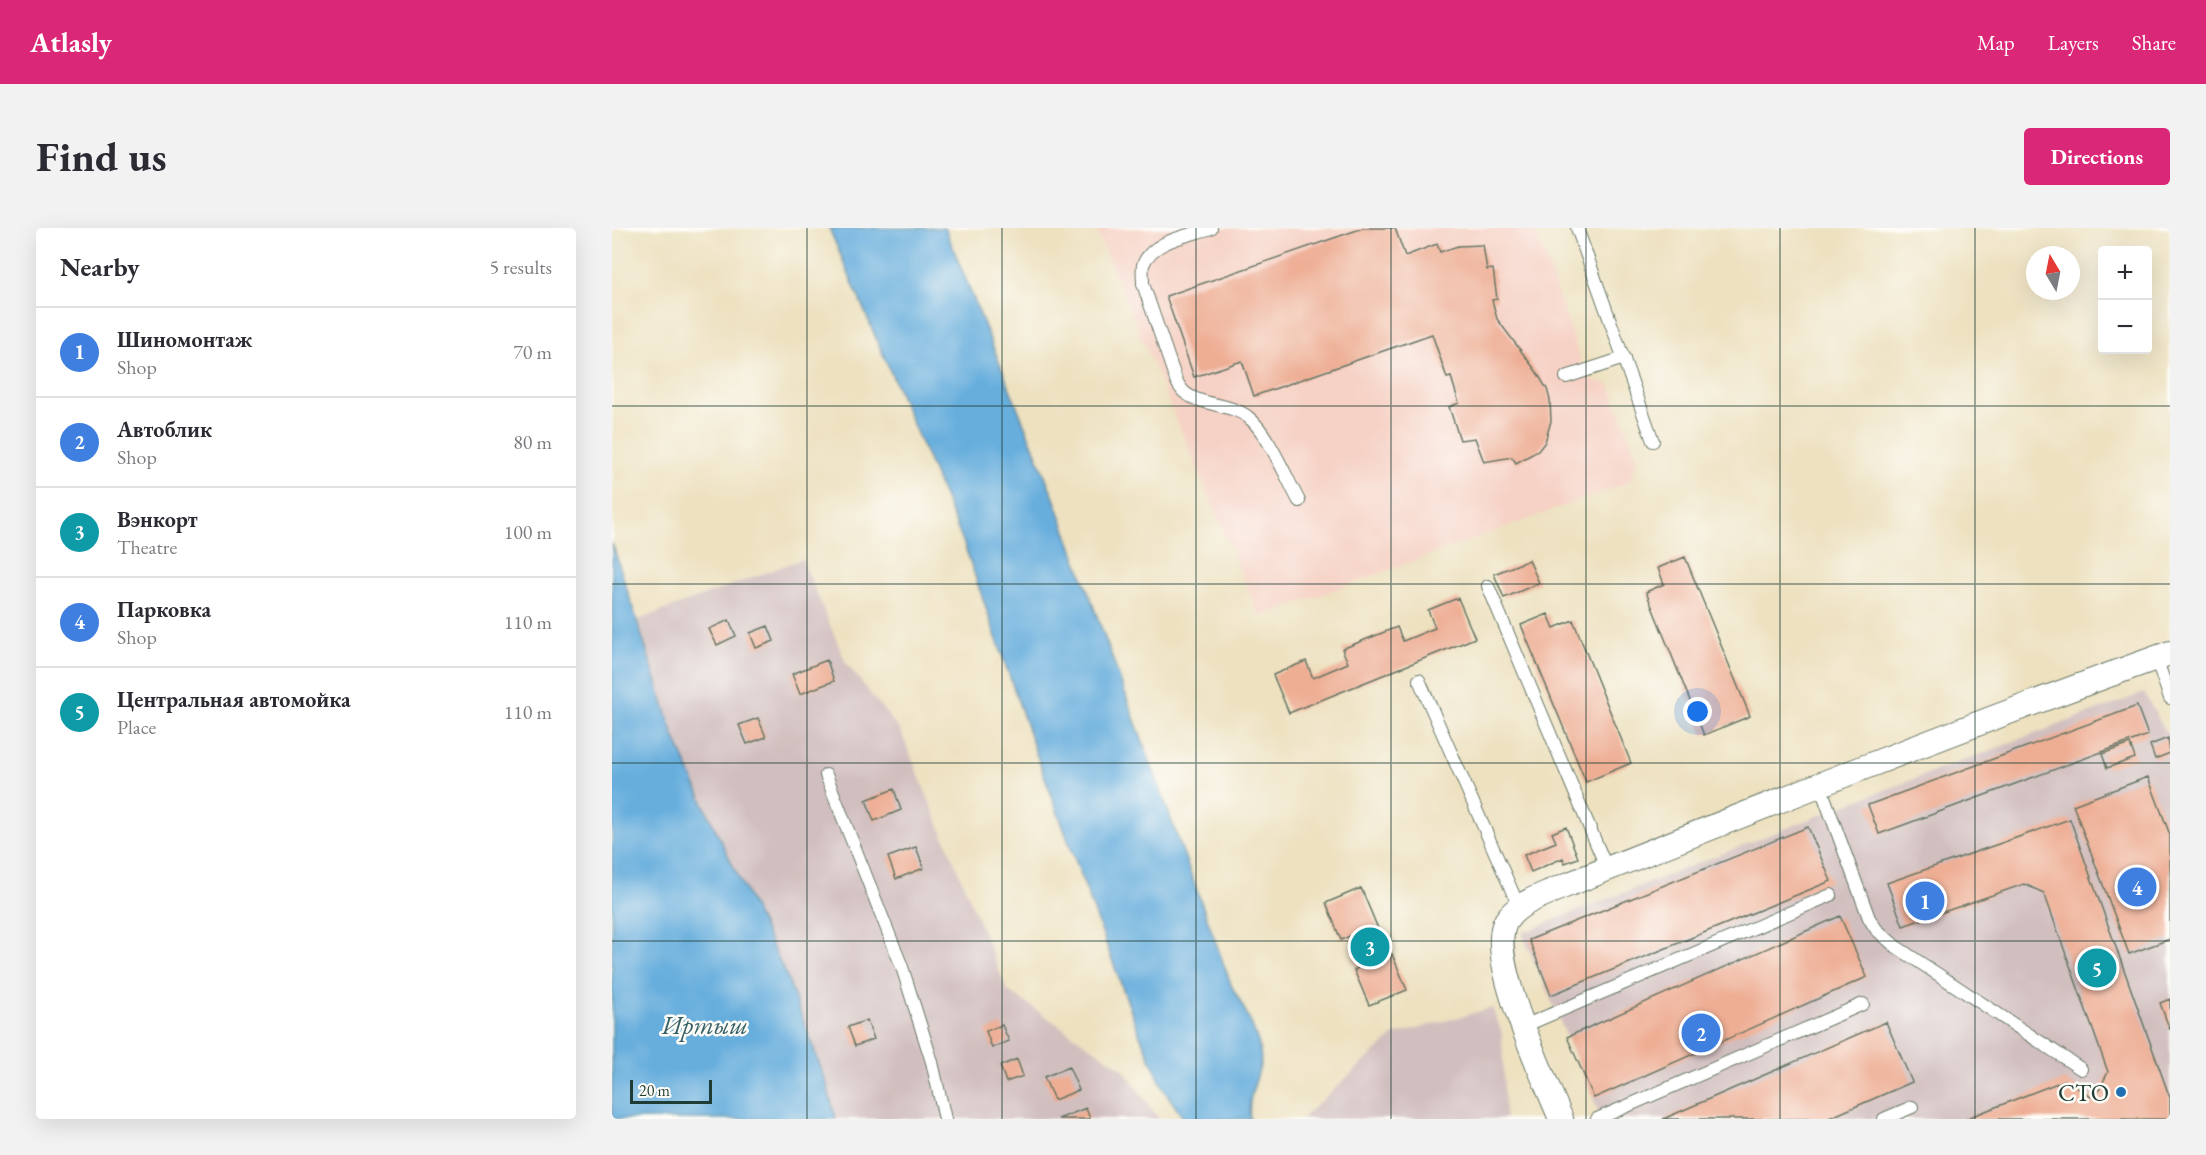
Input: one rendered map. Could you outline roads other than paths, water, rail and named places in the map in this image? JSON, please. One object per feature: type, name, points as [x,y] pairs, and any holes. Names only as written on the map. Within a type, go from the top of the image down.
[{"type":"street","points":[[1561,1119],[1524,1026],[1506,974],[1502,955],[1502,938],[1506,922],[1520,907],[1542,895],[1819,783],[2018,707],[2163,655]]},
{"type":"lane","points":[[1211,228],[1159,246],[1149,254],[1143,267],[1143,284],[1176,380],[1183,392],[1238,410],[1251,420],[1262,432],[1299,501]]},
{"type":"lane","points":[[1577,228],[1653,441]]},
{"type":"lane","points":[[1566,377],[1624,358]]},
{"type":"lane","points":[[1488,586],[1607,869]]},
{"type":"lane","points":[[2163,655],[2170,698]]},
{"type":"lane","points":[[1419,680],[1520,907]]},
{"type":"lane","points":[[826,775],[902,967],[929,1052],[945,1119]]},
{"type":"lane","points":[[1819,783],[1869,918],[1885,939],[2081,1070]]},
{"type":"lane","points":[[1524,1026],[1831,895]]},
{"type":"lane","points":[[1597,1119],[1863,1004]]},
{"type":"lane","points":[[1884,1119],[1912,1107]]},
{"type":"water","points":[[829,228],[945,228],[1054,498],[1232,987],[1256,1036],[1261,1057],[1251,1098],[1250,1119],[1184,1119],[1164,1090],[1139,1033],[1037,756],[963,541]]},
{"type":"water","name":"Иртыш","points":[[612,543],[674,736],[709,816],[787,977],[826,1082],[836,1119],[612,1119]]},
{"type":"place","name":"Парковка","points":[[2137,887]]},
{"type":"place","name":"Шиномонтаж","points":[[1925,901]]},
{"type":"place","name":"Вэнкорт","points":[[1370,947]]},
{"type":"place","name":"Центральная автомойка","points":[[2097,968]]},
{"type":"place","name":"Автоблик","points":[[1701,1033]]},
{"type":"place","name":"СТО","points":[[2121,1092]]}]
